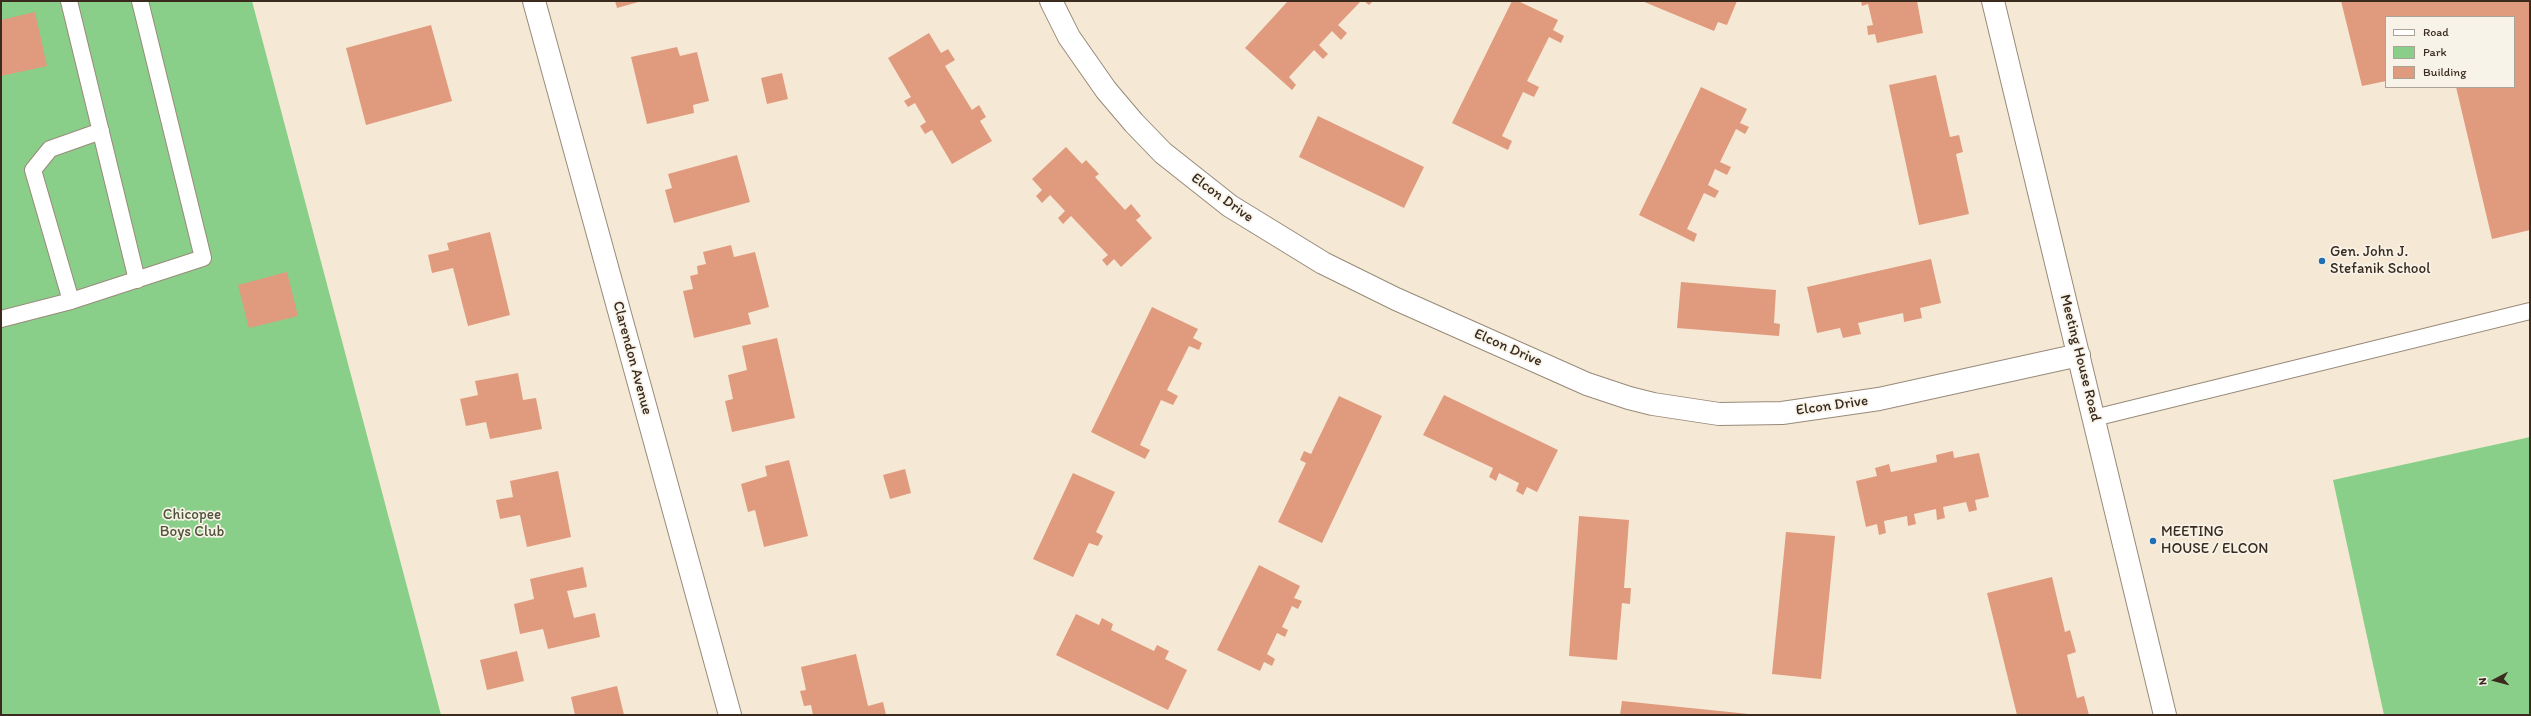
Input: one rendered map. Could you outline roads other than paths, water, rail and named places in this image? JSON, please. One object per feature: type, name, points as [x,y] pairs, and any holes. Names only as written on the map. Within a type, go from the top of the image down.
[{"type":"street","name":"Clarendon Avenue","points":[[534,1],[730,715]]},
{"type":"street","name":"Elcon Drive","points":[[1051,1],[1069,37],[1106,90],[1134,123],[1163,153],[1230,206],[1323,263],[1396,299],[1587,384],[1629,398],[1720,414],[1782,413],[1879,399],[2079,354]]},
{"type":"street","name":"Meeting House Road","points":[[1994,1],[2165,715]]},
{"type":"lane","points":[[69,1],[137,280]]},
{"type":"lane","points":[[1,319],[71,301],[203,258],[140,1]]},
{"type":"lane","points":[[71,301],[33,170],[50,149],[101,131]]},
{"type":"lane","points":[[2094,418],[2421,339],[2530,311]]},
{"type":"place","name":"Gen. John J. Stefanik School","points":[[2322,261]]},
{"type":"place","name":"MEETING HOUSE / ELCON","points":[[2153,541]]},
{"type":"park label","name":"Chicopee Boys Club","points":[[192,524]]}]
